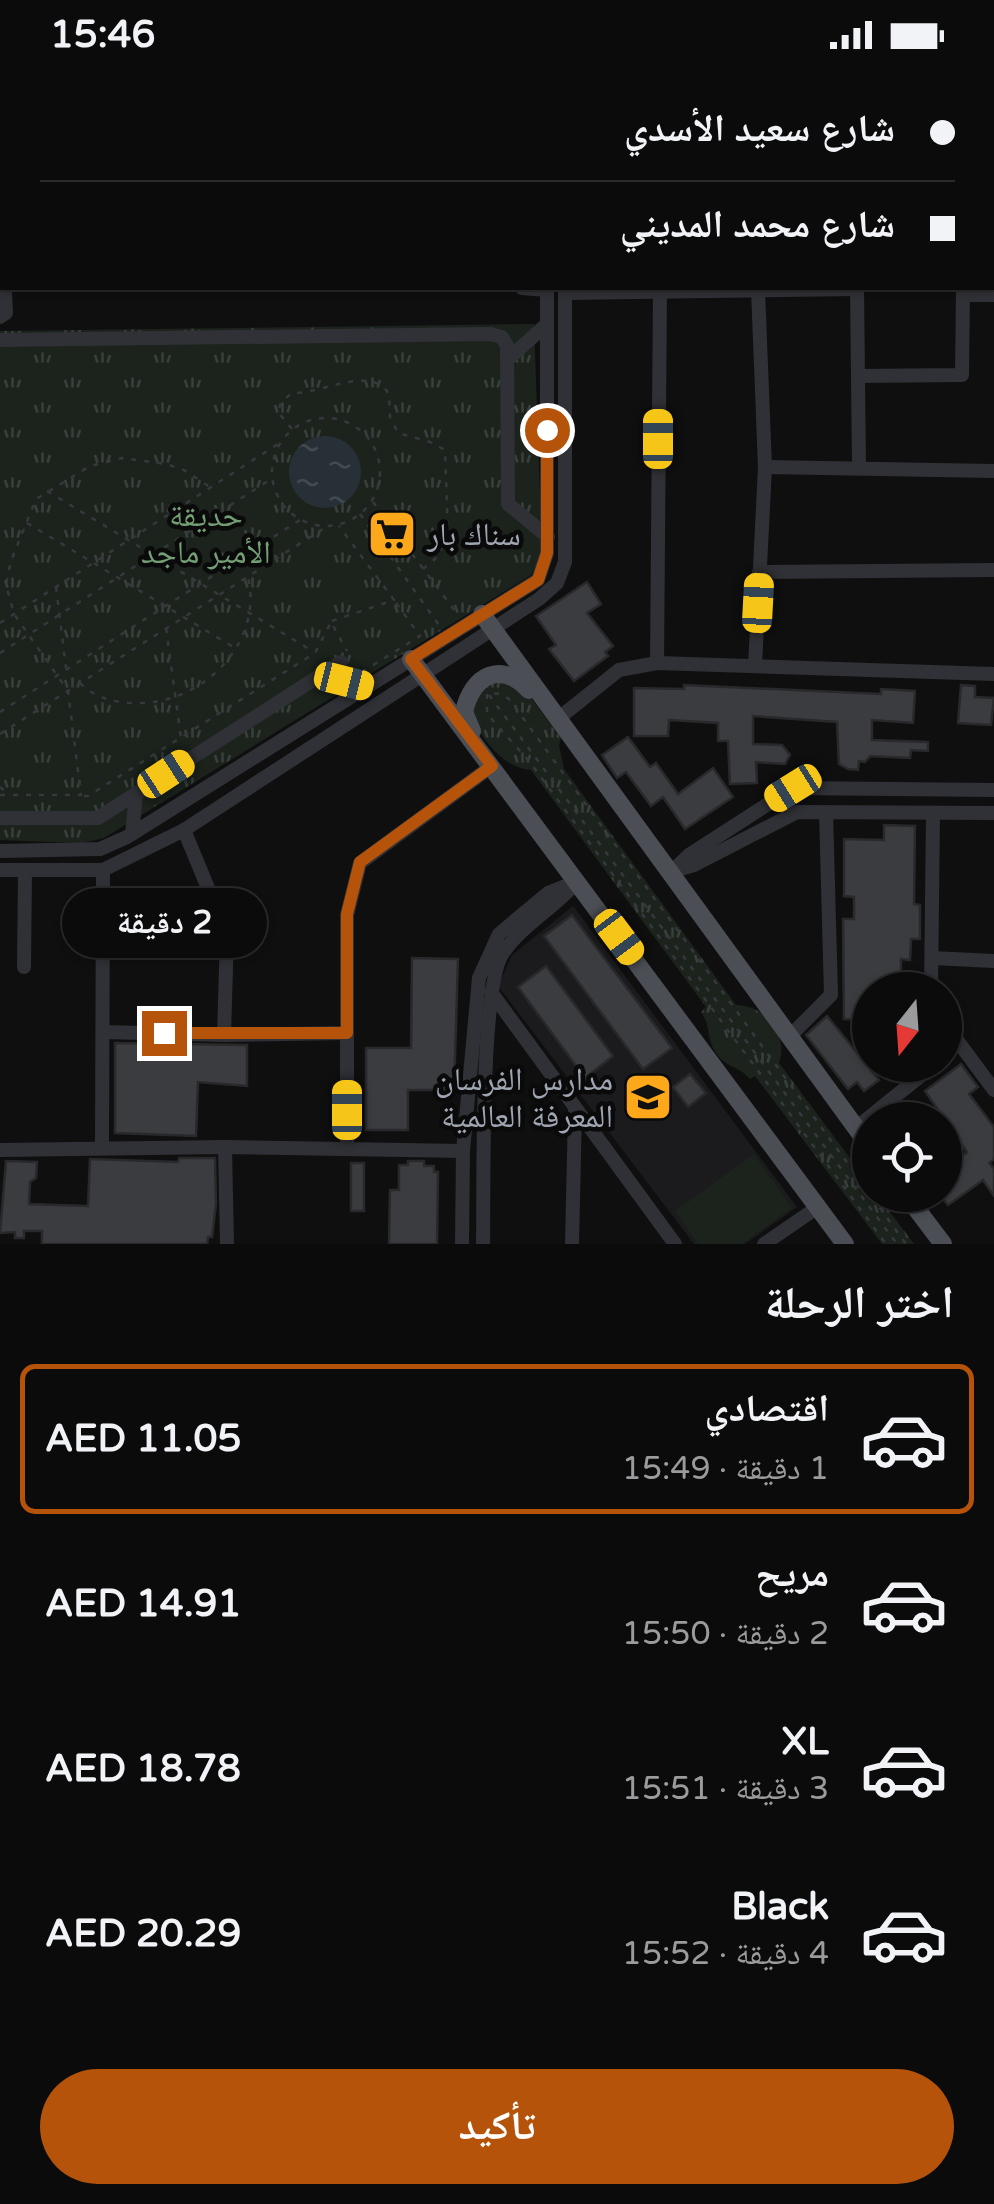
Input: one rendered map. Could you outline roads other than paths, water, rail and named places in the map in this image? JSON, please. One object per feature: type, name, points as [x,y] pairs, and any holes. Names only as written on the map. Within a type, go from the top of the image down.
[{"type":"main road","points":[[487,622],[852,1122]]},
{"type":"main road","points":[[416,667],[846,1244]]},
{"type":"main road","points":[[492,766],[464,712],[474,683],[486,676],[504,674],[518,679],[558,718]]},
{"type":"main road","points":[[919,1212],[943,1244]]},
{"type":"street","points":[[0,290],[5,291],[6,313],[0,317]]},
{"type":"street","points":[[0,851],[100,849],[132,834],[367,686],[416,667],[447,636],[464,624],[487,622],[538,580],[548,537],[546,290]]},
{"type":"street","points":[[0,870],[103,870],[184,830],[416,667],[557,584],[565,562],[565,290],[758,290],[764,467],[754,666]]},
{"type":"street","points":[[657,663],[660,290]]},
{"type":"street","points":[[857,290],[859,468]]},
{"type":"street","points":[[858,376],[962,375],[963,291],[994,295]]},
{"type":"street","points":[[507,360],[546,324]]},
{"type":"street","points":[[0,340],[488,334],[502,337],[507,346],[508,504],[548,537]]},
{"type":"street","points":[[764,467],[994,471]]},
{"type":"street","points":[[759,572],[994,570]]},
{"type":"street","points":[[0,818],[98,818],[341,662]]},
{"type":"street","points":[[558,718],[618,670],[657,663],[994,674]]},
{"type":"street","points":[[321,675],[367,686]]},
{"type":"street","points":[[347,1149],[347,914],[360,862],[492,766]]},
{"type":"street","points":[[671,872],[689,855],[793,788],[994,790]]},
{"type":"street","points":[[132,834],[136,794]]},
{"type":"street","points":[[671,872],[694,866],[797,812],[994,813]]},
{"type":"street","points":[[791,1035],[831,995],[826,812]]},
{"type":"street","points":[[932,972],[933,812]]},
{"type":"street","points":[[184,830],[227,934],[224,1035]]},
{"type":"street","points":[[24,870],[24,967]]},
{"type":"street","points":[[102,1147],[103,870]]},
{"type":"street","points":[[483,1244],[491,992],[500,956],[578,881]]},
{"type":"street","points":[[462,1244],[463,1151],[479,978],[499,934],[548,893],[578,881]]},
{"type":"street","points":[[932,958],[994,960]]},
{"type":"street","points":[[491,992],[675,1244]]},
{"type":"street","points":[[102,1032],[347,1033]]},
{"type":"street","points":[[962,1047],[994,1090]]},
{"type":"street","points":[[888,1102],[913,1082]]},
{"type":"street","points":[[572,1244],[575,1109]]},
{"type":"street","points":[[0,1150],[225,1147],[463,1151]]},
{"type":"street","points":[[225,1147],[227,1244]]},
{"type":"street","points":[[764,1244],[818,1206]]},
{"type":"street","points":[[462,1215],[483,1213]]},
{"type":"water","points":[[325,436],[350,447],[361,472],[350,497],[325,508],[300,497],[289,472],[300,447]]},
{"type":"place","name":"سناك بار","points":[[392,534]]},
{"type":"place","name":"مدارس الفرسان المعرفة العالمية","points":[[648,1097]]},
{"type":"park label","name":"حديقة الأمير ماجد","points":[[206,534]]}]
